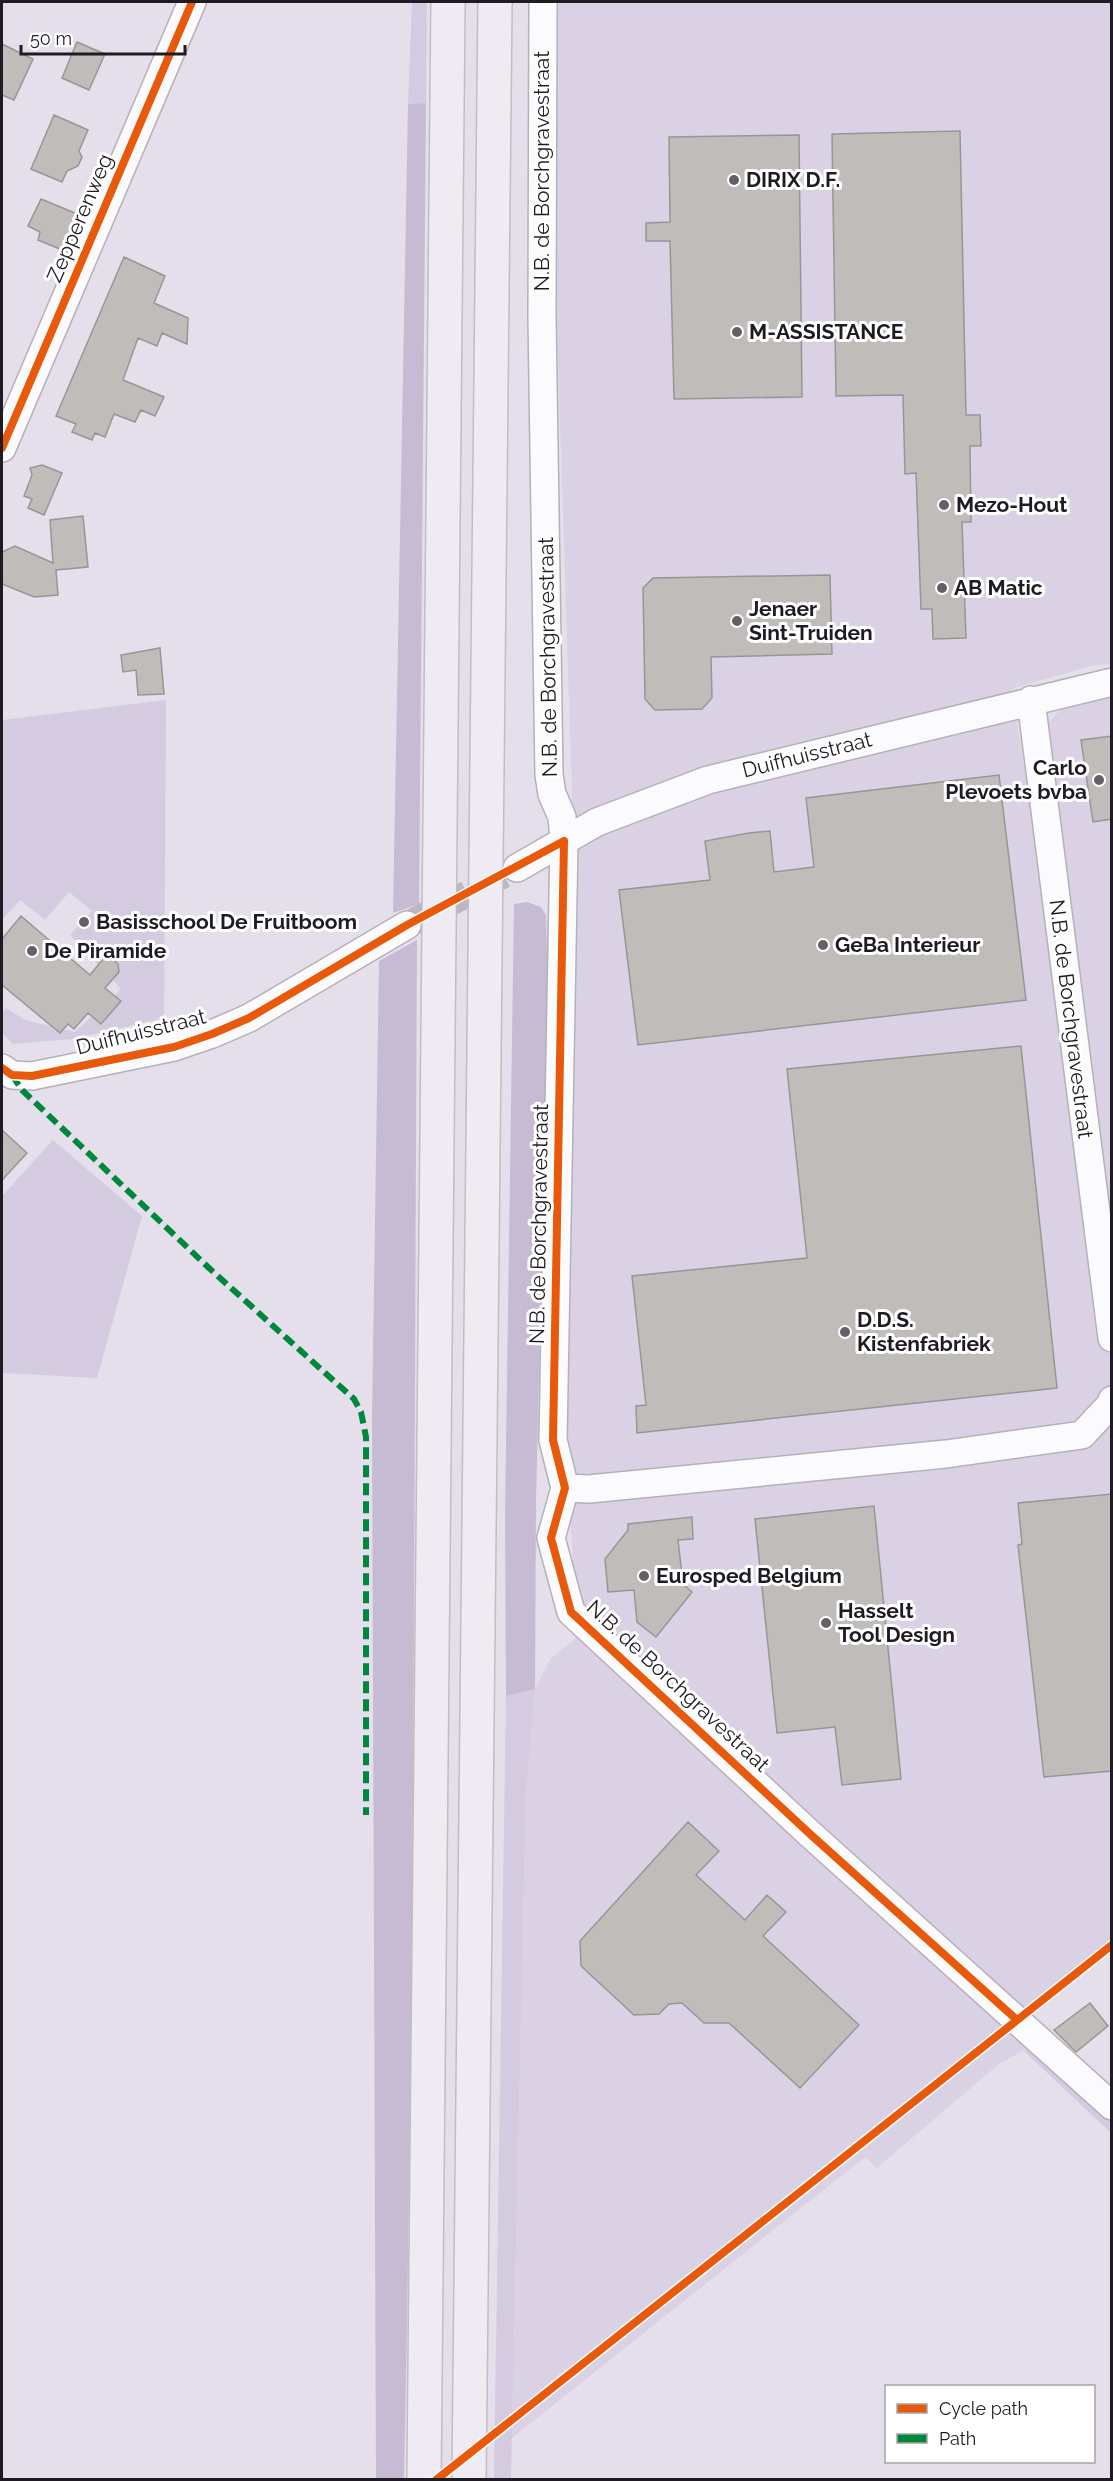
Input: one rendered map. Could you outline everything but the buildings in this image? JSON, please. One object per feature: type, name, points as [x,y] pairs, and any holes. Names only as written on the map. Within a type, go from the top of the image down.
[{"type":"highway","points":[[424,2480],[448,2]]},
{"type":"highway","points":[[469,2480],[495,2]]},
{"type":"street","name":"Zepperenweg","points":[[2,448],[192,2]]},
{"type":"street","name":"N.B. de Borchgravestraat","points":[[543,2],[542,317],[549,775],[552,794],[562,817],[564,841],[553,1440],[565,1488],[551,1538],[571,1612],[801,1826],[1112,2106]]},
{"type":"street","name":"Duifhuisstraat","points":[[517,868],[597,822],[708,780],[1112,682]]},
{"type":"street","name":"N.B. de Borchgravestraat","points":[[1031,700],[1112,1338]]},
{"type":"street","name":"Duifhuisstraat","points":[[2,1068],[12,1075],[32,1076],[174,1047],[212,1034],[249,1018],[407,925]]},
{"type":"street","points":[[565,1488],[589,1489],[946,1454],[1082,1435],[1111,1404],[1112,1400]]},
{"type":"shaded area","points":[[412,2],[427,2],[426,103],[408,104]]},
{"type":"shaded area","points":[[549,2],[1111,2],[1111,664],[1090,666],[1011,689],[1111,1262],[1111,1943],[1010,2027],[1034,2045],[1000,2063],[877,2168],[865,2157],[512,2438],[526,1792],[535,1689],[551,1658],[578,1636],[566,1458],[574,856],[550,112]]},
{"type":"shaded area","points":[[426,103],[419,904],[393,913],[408,104]]},
{"type":"shaded area","points":[[1111,694],[1111,1223],[1048,724],[1063,706]]},
{"type":"shaded area","points":[[166,700],[164,1018],[73,1039],[13,1044],[2,1033],[2,1013],[6,1008],[25,1020],[75,1032],[121,989],[70,935],[92,911],[69,892],[45,920],[20,900],[2,920],[2,720]]},
{"type":"shaded area","points":[[527,902],[541,907],[546,915],[548,995],[536,1499],[535,1689],[506,1696],[505,1515],[514,904]]},
{"type":"shaded area","points":[[417,940],[412,1902],[404,2479],[376,2480],[372,1418],[379,961]]},
{"type":"shaded area","points":[[53,1140],[142,1216],[97,1378],[2,1373],[2,1196]]},
{"type":"shaded area","points":[[535,1689],[526,1792],[511,2479],[494,2479],[506,1696]]},
{"type":"shaded area","points":[[1034,2045],[1111,2117],[1111,2133],[1024,2051]]},
{"type":"tunnel","points":[[407,925],[517,868]]},
{"type":"marked path","points":[[12,1075],[22,1090],[209,1268],[354,1399],[361,1412],[366,1437],[366,1815]]},
{"type":"cycle path","points":[[2,448],[192,2]]},
{"type":"cycle path","points":[[564,841],[553,1440],[565,1488],[551,1538],[571,1612],[810,1834],[1016,2019]]},
{"type":"cycle path","points":[[2,1068],[12,1075],[32,1076],[174,1047],[212,1034],[249,1018],[407,925],[564,841]]},
{"type":"cycle path","points":[[436,2480],[1112,1945]]},
{"type":"place","name":"DIRIX D.F.","points":[[734,180]]},
{"type":"place","name":"M-ASSISTANCE","points":[[737,332]]},
{"type":"place","name":"Mezo-Hout","points":[[944,505]]},
{"type":"place","name":"AB Matic","points":[[942,588]]},
{"type":"place","name":"Jenaer Sint-Truiden","points":[[737,621]]},
{"type":"place","name":"Carlo Plevoets bvba","points":[[1099,780]]},
{"type":"place","name":"Basisschool De Fruitboom","points":[[84,922]]},
{"type":"place","name":"GeBa Interieur","points":[[823,945]]},
{"type":"place","name":"De Piramide","points":[[32,951]]},
{"type":"place","name":"D.D.S. Kistenfabriek","points":[[845,1332]]},
{"type":"place","name":"Eurosped Belgium","points":[[644,1576]]},
{"type":"place","name":"Hasselt Tool Design","points":[[826,1623]]}]
